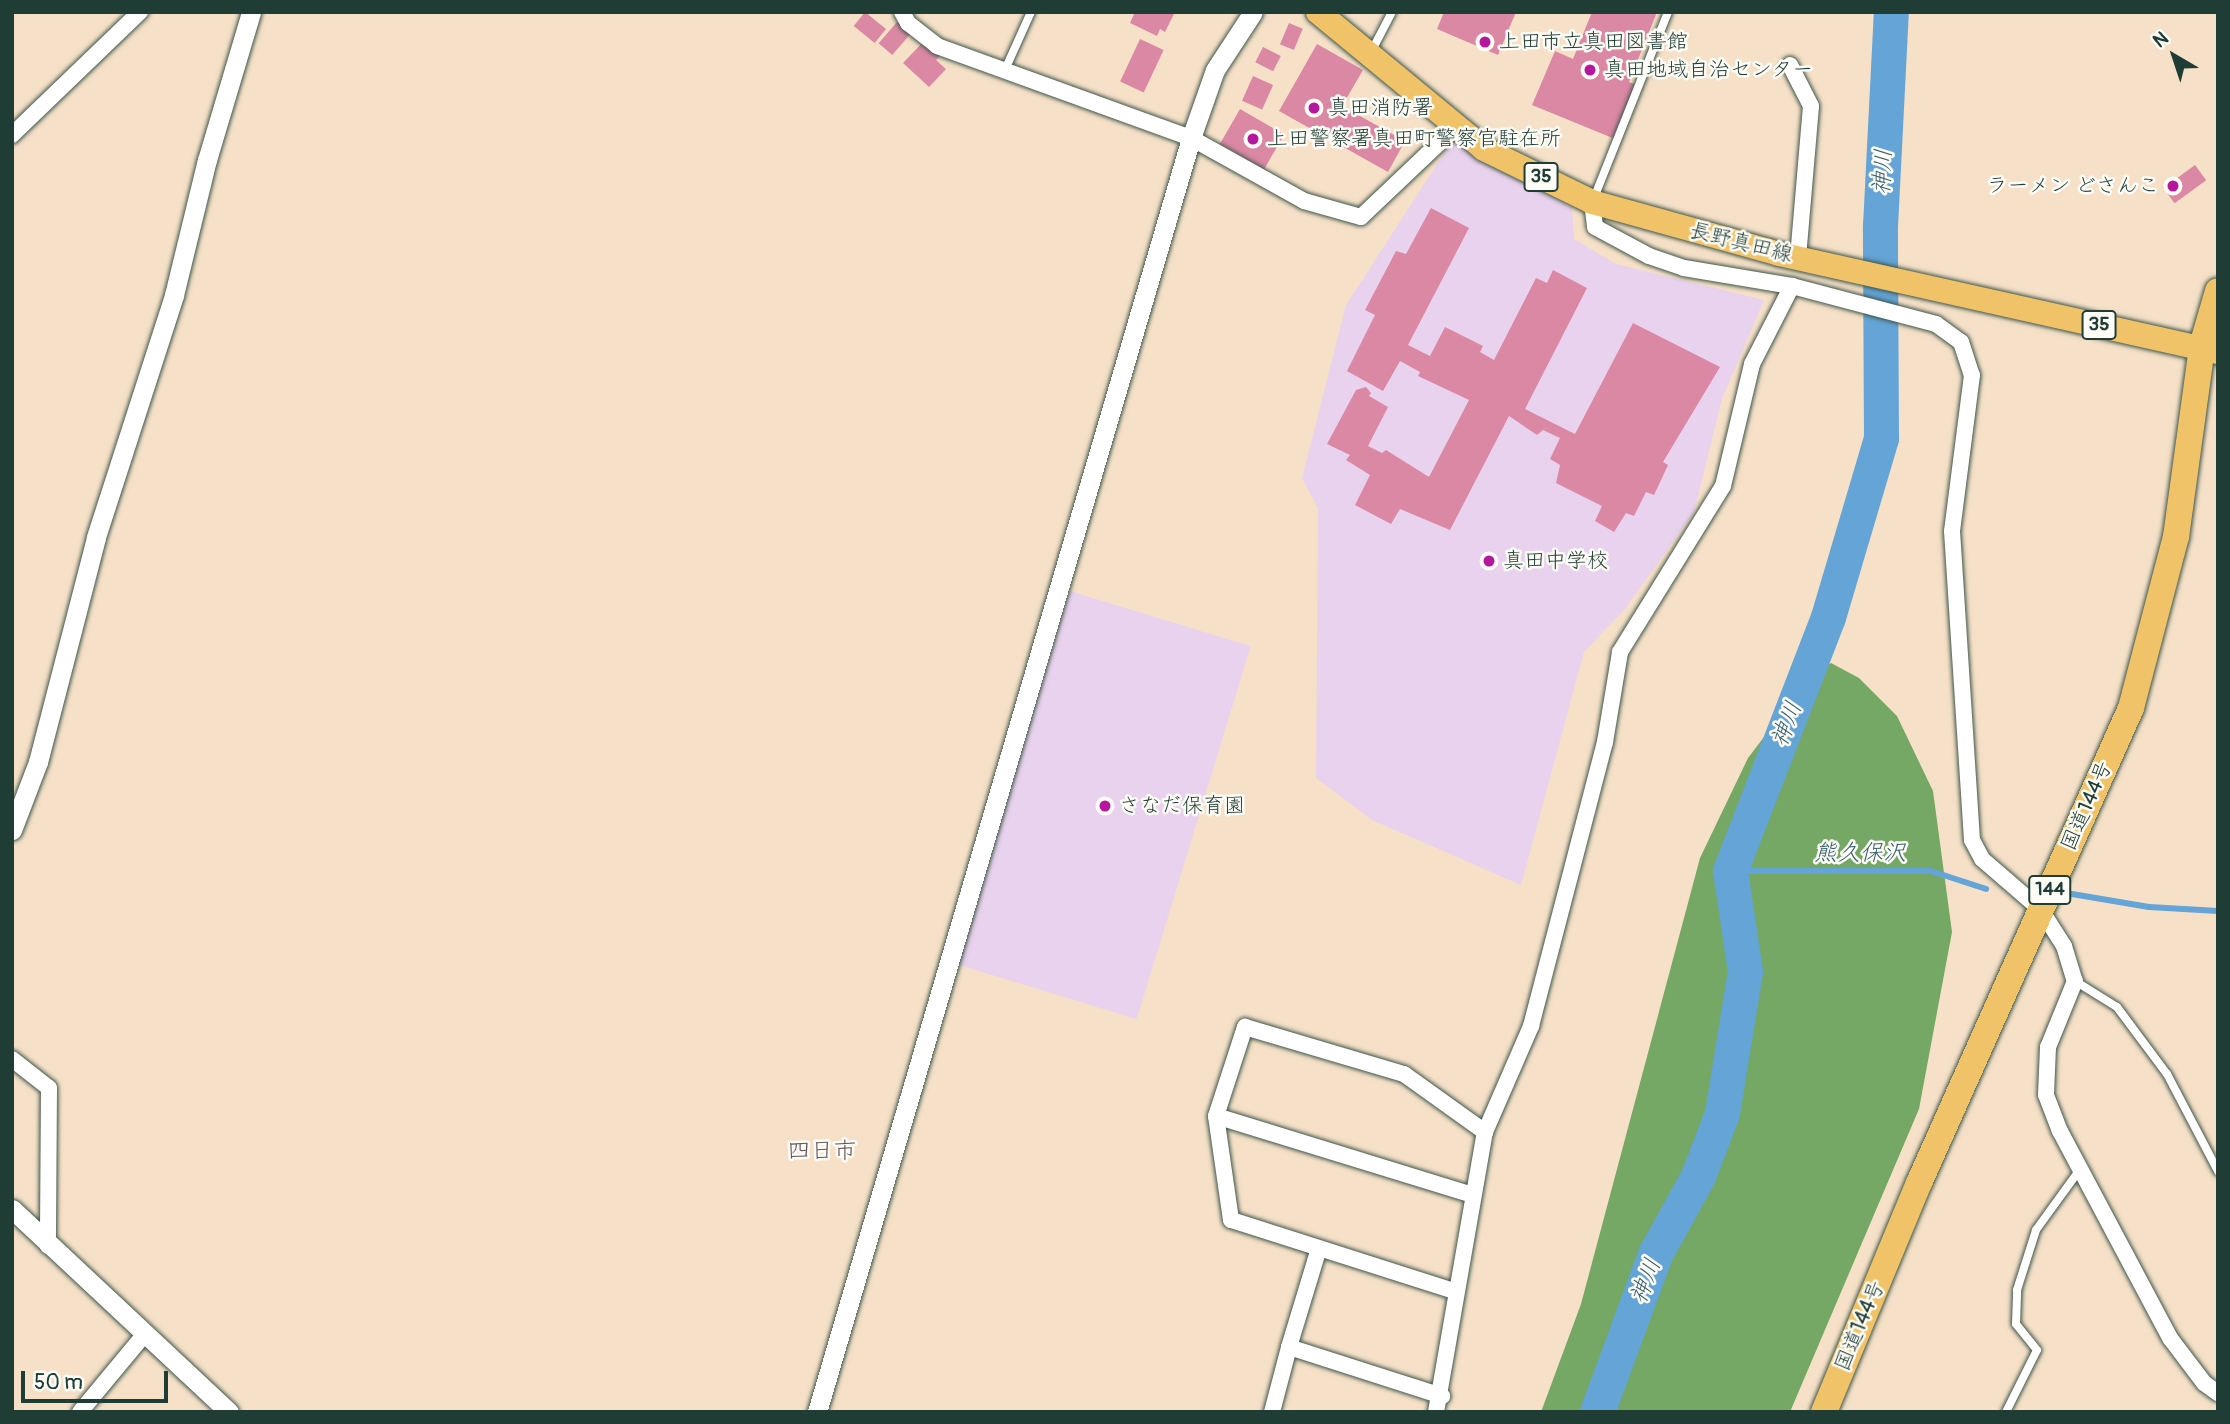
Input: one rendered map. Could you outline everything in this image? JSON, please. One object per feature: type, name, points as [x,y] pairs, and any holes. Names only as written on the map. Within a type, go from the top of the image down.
[{"type":"highway","name":"国道144号","points":[[1825,1412],[1919,1183],[2131,708],[2176,537],[2218,291]]},
{"type":"main road","name":"長野真田線","points":[[1318,12],[1484,149],[1592,202],[1802,252],[1980,301],[2210,349]]},
{"type":"street","points":[[12,135],[140,12]]},
{"type":"street","points":[[902,12],[908,23],[937,46],[1191,138],[1304,201],[1361,217],[1457,126]]},
{"type":"street","points":[[817,1412],[1191,138],[1215,70],[1253,12]]},
{"type":"street","points":[[12,830],[38,762],[96,537],[174,295],[207,160],[251,13]]},
{"type":"street","points":[[1790,65],[1811,106],[1802,252]]},
{"type":"street","points":[[1592,202],[1595,227],[1649,256],[1684,268],[1791,286],[1936,324],[1961,342],[1972,375],[1952,531],[1972,840],[1982,859],[2041,910],[2064,946],[2075,981],[2048,1047],[2046,1095],[2060,1131],[2170,1338],[2204,1383],[2218,1393]]},
{"type":"street","points":[[1289,1347],[1439,1404],[1454,1291],[1485,1132],[1531,1026],[1605,742],[1620,652],[1723,486],[1752,364],[1791,286]]},
{"type":"street","points":[[1454,1291],[1231,1220],[1216,1116],[1245,1027],[1404,1074],[1485,1132]]},
{"type":"street","points":[[12,1059],[49,1088],[48,1246]]},
{"type":"street","points":[[1216,1116],[1473,1195]]},
{"type":"street","points":[[12,1209],[143,1336],[229,1412]]},
{"type":"street","points":[[1272,1412],[1319,1248]]},
{"type":"street","points":[[80,1412],[143,1336]]},
{"type":"lane","points":[[1004,72],[1031,12]]},
{"type":"lane","points":[[1370,55],[1392,12]]},
{"type":"lane","points":[[1592,202],[1668,12]]},
{"type":"lane","points":[[2075,981],[2117,1007],[2167,1074],[2218,1171]]},
{"type":"lane","points":[[2006,1412],[2037,1350],[2016,1324],[2017,1290],[2036,1230],[2081,1168]]},
{"type":"shaded area","name":"真田中学校","points":[[1452,141],[1572,208],[1574,239],[1616,264],[1764,300],[1722,399],[1694,512],[1625,609],[1584,652],[1521,885],[1372,820],[1316,778],[1318,508],[1302,478],[1346,305]]},
{"type":"shaded area","name":"さなだ保育園","points":[[1070,591],[1251,646],[1137,1019],[956,964]]},
{"type":"green space","points":[[1831,663],[1859,678],[1897,716],[1933,791],[1952,932],[1919,1109],[1790,1412],[1541,1412],[1581,1304],[1700,858],[1748,758],[1809,678]]},
{"type":"building","points":[[865,12],[886,29],[875,43],[854,26]]},
{"type":"building","points":[[1135,12],[1175,12],[1165,32],[1160,29],[1157,36],[1130,23]]},
{"type":"building","name":"上田市立真田図書館","points":[[1444,12],[1516,12],[1498,55],[1437,29]]},
{"type":"building","name":"真田地域自治センター","points":[[1592,12],[1657,12],[1629,82],[1637,85],[1615,139],[1532,105],[1555,51],[1573,59]]},
{"type":"building","points":[[897,22],[911,34],[892,55],[879,43]]},
{"type":"building","points":[[1289,23],[1303,29],[1294,50],[1280,44]]},
{"type":"building","points":[[1140,39],[1164,50],[1144,93],[1120,82]]},
{"type":"building","points":[[925,40],[941,55],[936,60],[946,69],[929,87],[903,63]]},
{"type":"building","name":"真田消防署","points":[[1317,44],[1363,70],[1342,106],[1405,141],[1388,172],[1279,111]]},
{"type":"building","points":[[1263,47],[1281,56],[1273,71],[1255,62]]},
{"type":"building","points":[[1253,76],[1273,85],[1262,110],[1242,101]]},
{"type":"building","name":"上田警察署真田町警察官駐在所","points":[[1240,109],[1284,134],[1264,169],[1220,144]]},
{"type":"building","points":[[2195,165],[2206,180],[2175,203],[2163,188]]},
{"type":"building","points":[[1431,208],[1469,228],[1408,345],[1430,356],[1445,327],[1483,346],[1480,352],[1494,360],[1536,278],[1547,283],[1553,270],[1587,288],[1525,409],[1575,434],[1633,323],[1720,367],[1663,462],[1668,465],[1654,495],[1646,492],[1634,516],[1626,513],[1614,532],[1595,521],[1602,506],[1556,483],[1560,465],[1550,459],[1560,438],[1543,430],[1537,435],[1509,416],[1450,530],[1400,509],[1391,524],[1355,505],[1370,475],[1346,460],[1350,455],[1327,444],[1356,390],[1366,387],[1371,393],[1369,396],[1388,407],[1368,446],[1382,453],[1386,450],[1429,477],[1469,400],[1418,376],[1420,372],[1400,361],[1383,391],[1347,371],[1375,315],[1365,310],[1396,251],[1406,254]]},
{"type":"waterway","name":"神川","points":[[1597,1412],[1655,1254],[1698,1176],[1722,1113],[1745,971],[1730,871],[1828,617],[1881,438],[1880,226],[1891,12]]},
{"type":"waterway","name":"熊久保沢","points":[[1730,871],[1931,871],[1986,889]]},
{"type":"waterway","name":"熊久保沢","points":[[2072,894],[2149,907],[2218,911]]},
{"type":"place","name":"上田市立真田図書館","points":[[1485,42]]},
{"type":"place","name":"真田地域自治センター","points":[[1590,70]]},
{"type":"place","name":"真田消防署","points":[[1314,108]]},
{"type":"place","name":"上田警察署真田町警察官駐在所","points":[[1253,139]]},
{"type":"place","name":"ラーメン どさんこ","points":[[2173,186]]},
{"type":"place","name":"真田中学校","points":[[1489,561]]},
{"type":"place","name":"さなだ保育園","points":[[1105,806]]},
{"type":"district","name":"四日市","points":[[822,1151]]}]
